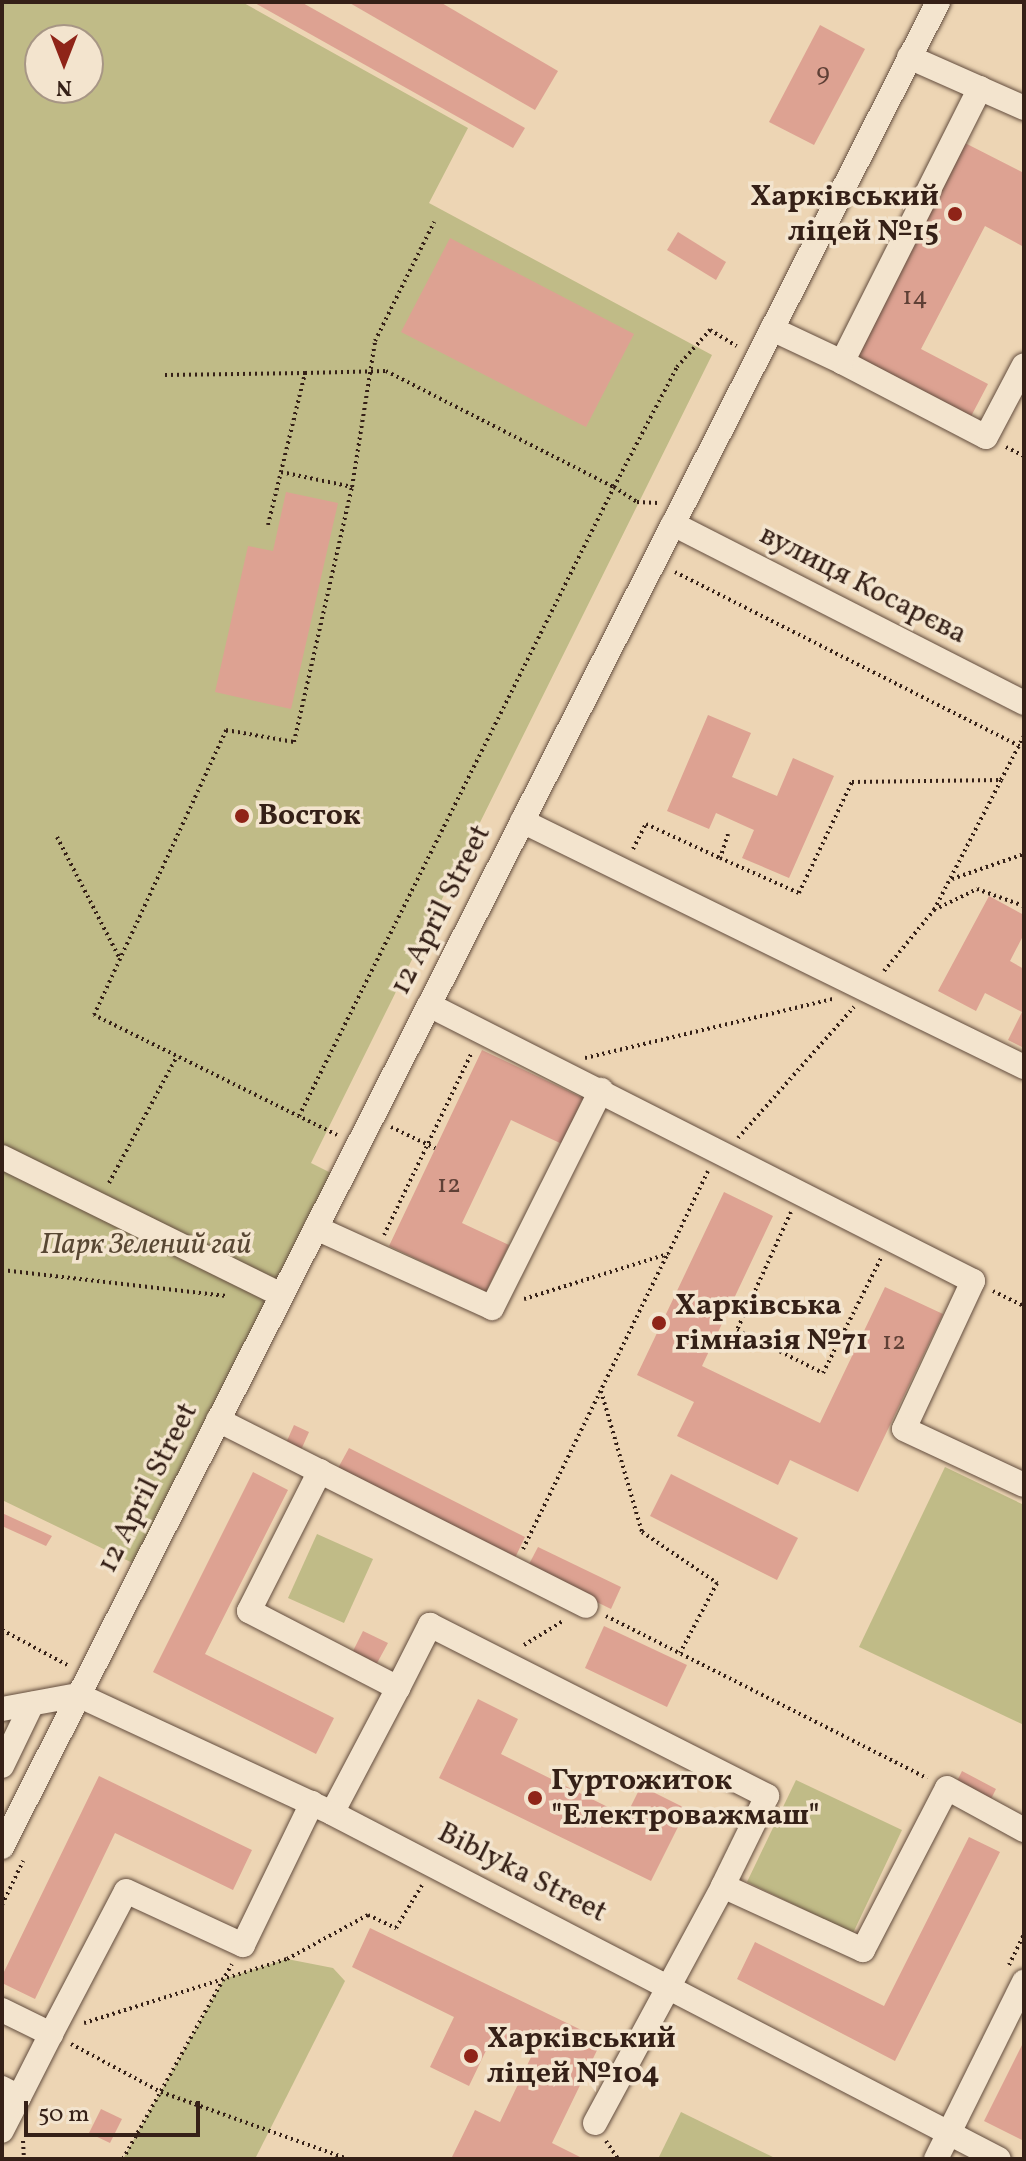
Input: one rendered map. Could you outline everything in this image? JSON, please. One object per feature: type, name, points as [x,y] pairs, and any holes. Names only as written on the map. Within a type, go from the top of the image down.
[{"type":"street","name":"12 April Street","points":[[2,1847],[522,821],[666,514],[772,329],[938,2]]},
{"type":"street","points":[[909,57],[1024,108]]},
{"type":"street","points":[[842,362],[980,88]]},
{"type":"street","points":[[772,329],[986,437],[1024,365]]},
{"type":"street","name":"вулиця Косарєва","points":[[666,514],[1024,703]]},
{"type":"street","points":[[522,821],[1024,1067]]},
{"type":"street","points":[[429,1005],[973,1281],[904,1429],[1024,1485]]},
{"type":"street","points":[[316,1228],[492,1308],[601,1090]]},
{"type":"street","points":[[2,1157],[281,1295]]},
{"type":"street","points":[[218,1420],[583,1604]]},
{"type":"street","points":[[320,1471],[249,1611],[398,1688]]},
{"type":"street","points":[[2,2131],[10,2092],[51,2034],[126,1891],[243,1945],[322,1808],[398,1688],[430,1625],[767,1796],[723,1886],[595,2123]]},
{"type":"street","points":[[2,1709],[78,1695]]},
{"type":"street","name":"Biblyka Street","points":[[78,1695],[322,1808],[670,1983],[999,2159]]},
{"type":"street","points":[[2,1766],[32,1704]]},
{"type":"street","points":[[723,1886],[863,1950],[947,1788],[1024,1830]]},
{"type":"street","points":[[936,2159],[1024,1982]]},
{"type":"street","points":[[2,2010],[51,2034]]},
{"type":"path","points":[[337,1135],[94,1015],[226,730],[294,742],[352,487],[374,371],[375,341],[434,222]]},
{"type":"path","points":[[299,1116],[677,367],[710,330],[739,347]]},
{"type":"path","points":[[165,375],[374,371],[666,514]]},
{"type":"path","points":[[268,525],[305,373]]},
{"type":"path","points":[[281,472],[352,487]]},
{"type":"path","points":[[673,571],[1022,747]]},
{"type":"path","points":[[627,860],[646,824],[799,893],[852,782],[1001,780],[1022,747],[1024,736]]},
{"type":"path","points":[[720,858],[728,834]]},
{"type":"path","points":[[57,837],[120,959]]},
{"type":"path","points":[[950,880],[1024,854]]},
{"type":"path","points":[[934,910],[977,889],[1024,906]]},
{"type":"path","points":[[513,1569],[710,1167],[869,990]]},
{"type":"path","points":[[374,1255],[483,1031]]},
{"type":"path","points":[[95,1205],[177,1056]]},
{"type":"path","points":[[388,1126],[435,1148]]},
{"type":"path","points":[[800,1192],[737,1330],[823,1373],[891,1239]]},
{"type":"path","points":[[492,1308],[668,1254]]},
{"type":"path","points":[[2,1270],[238,1298]]},
{"type":"path","points":[[973,1281],[1024,1306]]},
{"type":"path","points":[[601,1391],[642,1532],[717,1583],[680,1653]]},
{"type":"path","points":[[505,1663],[535,1636],[558,1627],[583,1604],[947,1788]]},
{"type":"path","points":[[2,1630],[69,1666]]},
{"type":"path","points":[[51,2034],[287,1959],[368,1915],[396,1928],[422,1885]]},
{"type":"path","points":[[123,2159],[243,1945]]},
{"type":"path","points":[[51,2034],[161,2092],[348,2159]]},
{"type":"green space","name":"Восток","points":[[2,2],[242,2],[468,128],[429,203],[712,355],[311,1163],[343,1179],[143,1568],[2,1500]]},
{"type":"green space","points":[[945,1467],[1024,1505],[1024,1725],[859,1647]]},
{"type":"green space","points":[[317,1534],[373,1559],[344,1623],[288,1598]]},
{"type":"green space","points":[[796,1780],[902,1830],[853,1933],[747,1882]]},
{"type":"green space","points":[[287,1959],[333,1968],[345,1981],[255,2159],[123,2159],[224,1979]]},
{"type":"green space","points":[[681,2112],[777,2159],[658,2159]]},
{"type":"building","points":[[253,2],[301,2],[525,128],[513,148]]},
{"type":"building","points":[[348,2],[440,2],[558,71],[535,110]]},
{"type":"building","points":[[820,25],[865,49],[814,145],[769,122]]},
{"type":"building","points":[[965,143],[1024,173],[1024,247],[985,226],[921,349],[988,384],[967,424],[849,362]]},
{"type":"building","points":[[678,232],[726,262],[716,280],[667,250]]},
{"type":"building","points":[[450,238],[634,334],[586,427],[401,332]]},
{"type":"building","points":[[286,492],[338,503],[291,709],[215,692],[248,546],[273,551]]},
{"type":"building","points":[[708,715],[751,733],[732,777],[777,796],[793,758],[834,776],[789,878],[742,858],[754,830],[716,813],[709,829],[667,811]]},
{"type":"building","points":[[989,896],[1024,915],[1024,934],[1010,961],[1024,969],[1024,1048],[1008,1040],[1022,1012],[985,993],[976,1011],[938,991]]},
{"type":"building","points":[[482,1050],[583,1098],[562,1144],[511,1120],[462,1223],[509,1245],[486,1292],[389,1246]]},
{"type":"building","points":[[724,1192],[773,1216],[702,1366],[820,1423],[885,1287],[943,1314],[858,1492],[790,1460],[778,1485],[677,1436],[694,1402],[637,1375]]},
{"type":"building","points":[[294,1425],[309,1432],[301,1450],[286,1443]]},
{"type":"building","points":[[349,1448],[525,1537],[514,1560],[337,1470]]},
{"type":"building","points":[[253,1472],[288,1490],[205,1654],[334,1718],[316,1754],[153,1672]]},
{"type":"building","points":[[671,1474],[798,1538],[777,1580],[650,1516]]},
{"type":"building","points":[[2,1513],[52,1536],[46,1546],[2,1526]]},
{"type":"building","points":[[538,1547],[621,1587],[611,1609],[527,1568]]},
{"type":"building","points":[[604,1626],[687,1665],[667,1707],[585,1668]]},
{"type":"building","points":[[363,1631],[388,1643],[376,1665],[352,1653]]},
{"type":"building","name":"Гуртожиток \"Електроважмаш\"","points":[[478,1699],[518,1719],[501,1754],[626,1816],[641,1786],[687,1809],[651,1881],[439,1778]]},
{"type":"building","points":[[962,1771],[996,1789],[989,1803],[955,1785]]},
{"type":"building","points":[[99,1776],[252,1850],[233,1890],[115,1833],[35,1999],[2,1983],[2,1976]]},
{"type":"building","points":[[969,1837],[1000,1852],[895,2061],[737,1979],[755,1942],[884,2006]]},
{"type":"building","points":[[370,1928],[602,2040],[552,2143],[584,2159],[452,2157],[475,2110],[500,2122],[532,2055],[493,2036],[469,2086],[430,2067],[454,2017],[352,1967]]},
{"type":"building","points":[[1024,2041],[1024,2141],[984,2121]]},
{"type":"building","points":[[101,2109],[122,2119],[110,2143],[89,2133]]},
{"type":"place","name":"Харківський ліцей №15","points":[[955,214]]},
{"type":"place","name":"Восток","points":[[242,816]]},
{"type":"place","name":"Харківська гімназія №71","points":[[659,1323]]},
{"type":"place","name":"Гуртожиток \"Електроважмаш\"","points":[[535,1798]]},
{"type":"place","name":"Харківський ліцей №104","points":[[471,2056]]},
{"type":"park label","name":"Парк Зелений гай","points":[[146,1245]]}]
